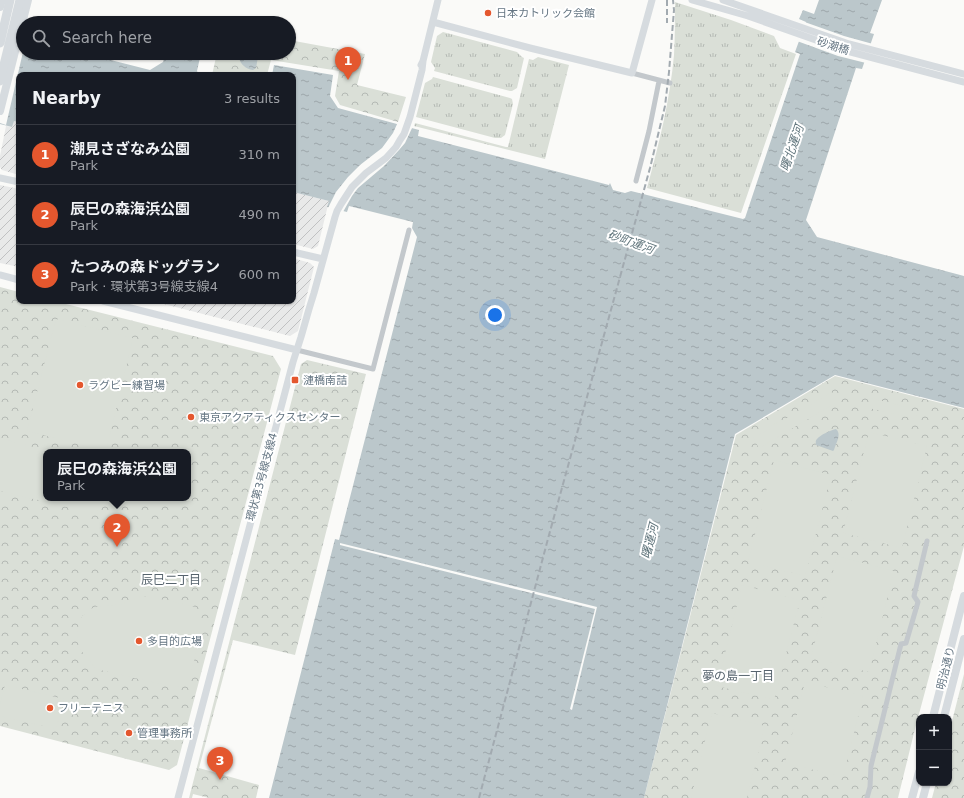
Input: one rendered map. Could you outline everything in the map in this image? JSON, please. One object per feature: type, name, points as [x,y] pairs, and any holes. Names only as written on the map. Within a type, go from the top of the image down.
[{"type":"highway","points":[[0,43],[10,0]]},
{"type":"highway","points":[[16,16],[20,0]]},
{"type":"highway","points":[[0,81],[16,16]]},
{"type":"main road","points":[[0,7],[2,0]]},
{"type":"main road","points":[[24,16],[28,0]]},
{"type":"main road","points":[[0,111],[16,49]]},
{"type":"main road","name":"明治通り","points":[[934,714],[964,596]]},
{"type":"main road","name":"明治通り","points":[[945,714],[964,640]]},
{"type":"main road","points":[[912,798],[916,783]]},
{"type":"main road","points":[[923,798],[926,786]]},
{"type":"street","name":"環状第3号線支線4","points":[[178,798],[250,523],[309,309],[311,292],[335,211],[358,181],[386,158],[396,147],[404,134],[422,70],[438,0]]},
{"type":"street","points":[[632,73],[652,0]]},
{"type":"street","points":[[692,0],[795,29]]},
{"type":"street","points":[[723,0],[795,29]]},
{"type":"street","points":[[433,22],[670,83]]},
{"type":"street","name":"砂潮橋","points":[[795,29],[847,51],[875,55]]},
{"type":"street","points":[[875,55],[964,74]]},
{"type":"street","points":[[875,55],[964,82]]},
{"type":"street","points":[[636,182],[659,81]]},
{"type":"street","points":[[0,178],[16,181]]},
{"type":"street","points":[[115,304],[373,368],[409,230]]},
{"type":"street","points":[[296,253],[321,259]]},
{"type":"street","points":[[0,275],[16,279]]},
{"type":"street","points":[[867,798],[870,787],[871,766],[901,644],[906,643],[918,602],[914,596],[927,541]]},
{"type":"shaded area","points":[[13,120],[16,121],[16,174],[2,170],[0,167],[0,156],[6,126],[12,127]]},
{"type":"shaded area","points":[[0,185],[16,188],[16,266],[0,263]]},
{"type":"shaded area","points":[[296,193],[329,201],[318,246],[313,249],[296,245]]},
{"type":"shaded area","points":[[296,259],[310,263],[314,267],[298,331],[290,336],[164,304],[296,304]]},
{"type":"green space","points":[[675,2],[774,36],[780,48],[796,54],[741,213],[647,188],[660,138],[670,89],[674,55]]},
{"type":"green space","points":[[443,32],[517,52],[524,58],[517,88],[510,91],[434,71],[435,68],[431,62],[437,36]]},
{"type":"green space","points":[[296,41],[365,54],[357,85],[406,97],[398,122],[340,105],[335,96],[339,71],[271,60],[296,60]]},
{"type":"green space","points":[[538,57],[569,65],[545,159],[414,126],[415,123],[508,147],[529,59],[533,60]]},
{"type":"green space","points":[[215,60],[271,60],[268,72],[213,72]]},
{"type":"green space","points":[[433,77],[512,99],[513,104],[505,135],[501,138],[495,138],[416,117],[425,83]]},
{"type":"green space","points":[[0,287],[16,291],[16,304],[66,304],[273,356],[281,369],[177,765],[169,770],[0,726]]},
{"type":"green space","name":"ラグビー練習場","points":[[56,319],[133,338],[106,449],[98,449],[27,431]]},
{"type":"green space","points":[[307,360],[366,374],[295,655],[233,640],[199,768],[259,785],[256,798],[209,798],[193,794],[192,798],[189,798],[301,364]]},
{"type":"green space","points":[[835,376],[964,409],[964,546],[919,714],[916,714],[916,725],[898,798],[644,798],[736,435]]},
{"type":"green space","points":[[832,392],[837,402],[759,448],[753,438],[770,429],[770,427],[781,420],[782,421]]},
{"type":"green space","points":[[871,398],[905,407],[917,415],[916,419],[869,408]]},
{"type":"green space","points":[[869,432],[927,446],[902,548],[843,533]]},
{"type":"green space","points":[[0,438],[43,450],[43,501],[99,501],[97,514],[0,491]]},
{"type":"green space","points":[[774,460],[831,475],[805,576],[748,562]]},
{"type":"green space","points":[[837,556],[894,571],[869,672],[811,658]]},
{"type":"green space","points":[[742,585],[800,600],[774,700],[717,686]]},
{"type":"green space","name":"多目的広場","points":[[142,596],[195,607],[201,619],[201,633],[191,673],[183,687],[156,683],[96,669],[79,648],[77,631],[82,616],[94,607],[122,604]]},
{"type":"green space","points":[[964,674],[964,798],[932,798],[935,786],[952,786],[952,721]]},
{"type":"green space","points":[[805,682],[863,696],[843,777],[785,763]]},
{"type":"green space","points":[[5,685],[64,699],[56,729],[0,716],[0,704]]},
{"type":"green space","points":[[712,713],[765,726],[747,798],[691,798]]},
{"type":"water","points":[[819,0],[882,0],[870,33],[874,34],[862,69],[856,68],[806,220],[817,237],[964,276],[964,408],[835,375],[735,434],[644,798],[269,798],[335,539],[339,540],[417,237],[412,228],[413,222],[349,206],[347,212],[327,207],[329,201],[296,193],[296,72],[273,72],[274,65],[333,75],[330,96],[338,108],[419,130],[418,136],[609,185],[610,183],[613,190],[625,193],[631,191],[743,219],[745,218],[800,54],[795,52],[806,22],[799,19],[803,10],[814,14]]},
{"type":"water","points":[[0,25],[16,29],[16,60],[111,60],[150,70],[163,62],[164,60],[199,60],[198,72],[16,72],[16,121],[14,121],[12,127],[0,124]]},
{"type":"water","points":[[257,60],[256,68],[253,70],[242,65],[240,61]]},
{"type":"water","points":[[836,429],[839,436],[833,451],[816,445],[816,440],[818,437]]},
{"type":"pier","points":[[799,20],[844,36],[873,44],[866,63],[838,56],[797,41],[803,23]]},
{"type":"pier","points":[[0,23],[16,28],[16,60],[21,60],[18,72],[16,72],[16,82],[6,125],[0,123]]},
{"type":"pier","points":[[398,122],[413,126],[405,143],[384,166],[358,188],[343,212],[328,208],[336,192],[348,177],[360,165],[382,148],[393,133]]},
{"type":"pier","points":[[340,543],[597,607],[572,710],[570,709],[595,609],[340,545]]},
{"type":"railway","points":[[667,0],[667,23]]},
{"type":"railway","points":[[479,798],[549,535],[650,168],[665,106],[674,10],[673,0]]},
{"type":"place","name":"日本カトリック会館","points":[[488,13]]},
{"type":"place","name":"潮見さざなみ公園","points":[[348,80]]},
{"type":"place","name":"漣橋南詰","points":[[295,380]]},
{"type":"place","name":"ラグビー練習場","points":[[80,385]]},
{"type":"place","name":"東京アクアティクスセンター","points":[[191,417]]},
{"type":"place","name":"辰巳の森海浜公園","points":[[117,547]]},
{"type":"place","name":"多目的広場","points":[[139,641]]},
{"type":"place","name":"フリーテニス","points":[[50,708]]},
{"type":"place","name":"管理事務所","points":[[129,733]]},
{"type":"place","name":"たつみの森ドッグラン","points":[[220,780]]},
{"type":"district","name":"辰巳二丁目","points":[[171,580]]},
{"type":"district","name":"夢の島一丁目","points":[[738,676]]},
{"type":"water label","name":"曙北運河","points":[[792,148]]},
{"type":"water label","name":"砂町運河","points":[[631,242]]},
{"type":"water label","name":"曙運河","points":[[650,541]]}]
